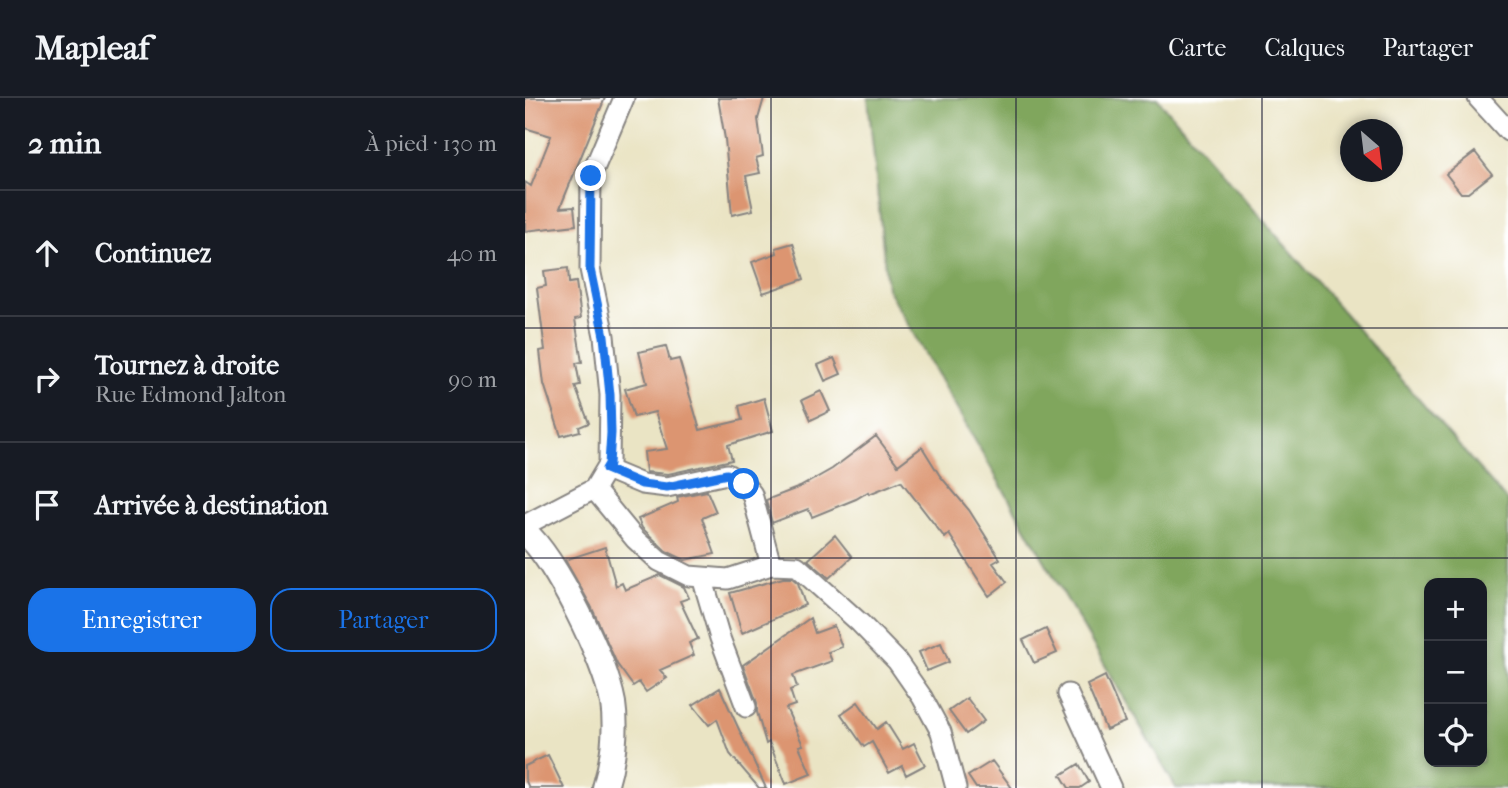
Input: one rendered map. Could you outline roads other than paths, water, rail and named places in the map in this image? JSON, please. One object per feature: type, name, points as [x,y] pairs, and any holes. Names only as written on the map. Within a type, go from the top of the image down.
[{"type":"street","points":[[525,525],[593,489],[609,464],[610,395],[604,336],[590,269],[591,176],[624,98]]},
{"type":"street","points":[[1478,98],[1508,131]]},
{"type":"street","points":[[606,469],[642,484],[667,487],[727,474],[744,484],[752,494],[771,565]]},
{"type":"street","points":[[593,489],[635,539],[659,561],[689,576],[728,579],[771,565],[797,566],[897,661],[922,697],[941,732],[956,788]]},
{"type":"street","points":[[525,532],[535,541],[559,579],[600,659],[613,704],[614,746],[605,788]]},
{"type":"street","points":[[702,577],[720,638],[746,707]]},
{"type":"street","points":[[1068,694],[1111,788]]}]
